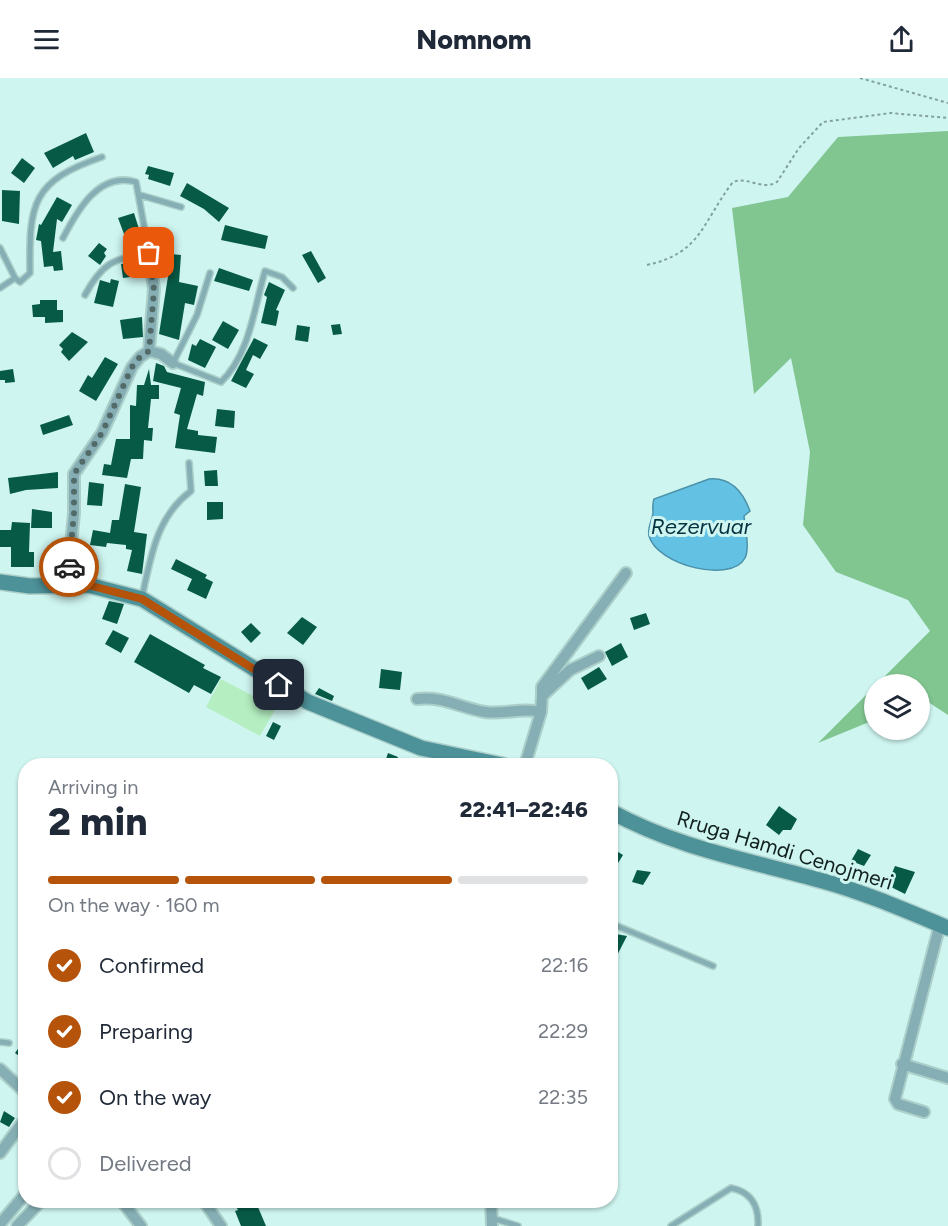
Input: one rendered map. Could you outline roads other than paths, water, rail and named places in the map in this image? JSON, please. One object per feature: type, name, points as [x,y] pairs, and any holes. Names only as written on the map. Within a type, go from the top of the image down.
[{"type":"street","points":[[149,253],[154,290],[149,351]]},
{"type":"street","points":[[67,586],[74,513],[74,474],[102,433],[132,367],[140,357],[149,351],[161,354],[173,363]]},
{"type":"street","points":[[527,758],[541,712],[542,687],[626,573]]},
{"type":"street","points":[[0,582],[88,585],[142,599],[308,702],[421,748],[469,758]]},
{"type":"street","points":[[542,696],[570,670],[599,656]]},
{"type":"street","points":[[417,699],[435,697],[486,712],[531,710],[541,712]]},
{"type":"street","name":"Rruga Hamdi Cenojmeri","points":[[618,815],[689,847],[824,881],[883,901],[944,926]]},
{"type":"street","points":[[924,1112],[898,1104],[895,1099],[902,1064],[944,926]]},
{"type":"street","points":[[902,1064],[948,1078]]},
{"type":"street","points":[[0,1069],[18,1086]]},
{"type":"street","points":[[0,1153],[18,1129]]},
{"type":"street","points":[[0,1223],[18,1202]]},
{"type":"street","points":[[17,1226],[34,1208]]},
{"type":"street","points":[[127,1208],[141,1226]]},
{"type":"street","points":[[209,1208],[221,1226]]},
{"type":"lane","points":[[0,248],[15,278],[20,282],[30,273],[31,216],[43,188],[85,163],[102,157]]},
{"type":"lane","points":[[63,238],[86,199],[98,189],[126,179],[136,182],[149,253],[112,261],[95,278],[85,295]]},
{"type":"lane","points":[[140,195],[181,207]]},
{"type":"lane","points":[[210,273],[197,315],[173,363],[221,382],[226,377],[252,323],[265,271],[282,277],[293,288]]},
{"type":"lane","points":[[0,288],[15,278]]},
{"type":"lane","points":[[142,599],[159,528],[174,506],[190,491],[189,463]]},
{"type":"lane","points":[[618,926],[713,966]]},
{"type":"lane","points":[[0,1042],[9,1042]]},
{"type":"lane","points":[[671,1226],[731,1188],[747,1194],[756,1204],[758,1226]]},
{"type":"lane","points":[[491,1222],[518,1226]]},
{"type":"water","name":"Rezervuar","points":[[709,479],[724,480],[730,483],[740,492],[750,511],[744,516],[747,543],[745,558],[737,566],[725,570],[695,568],[679,563],[655,546],[649,536],[654,499]]}]
